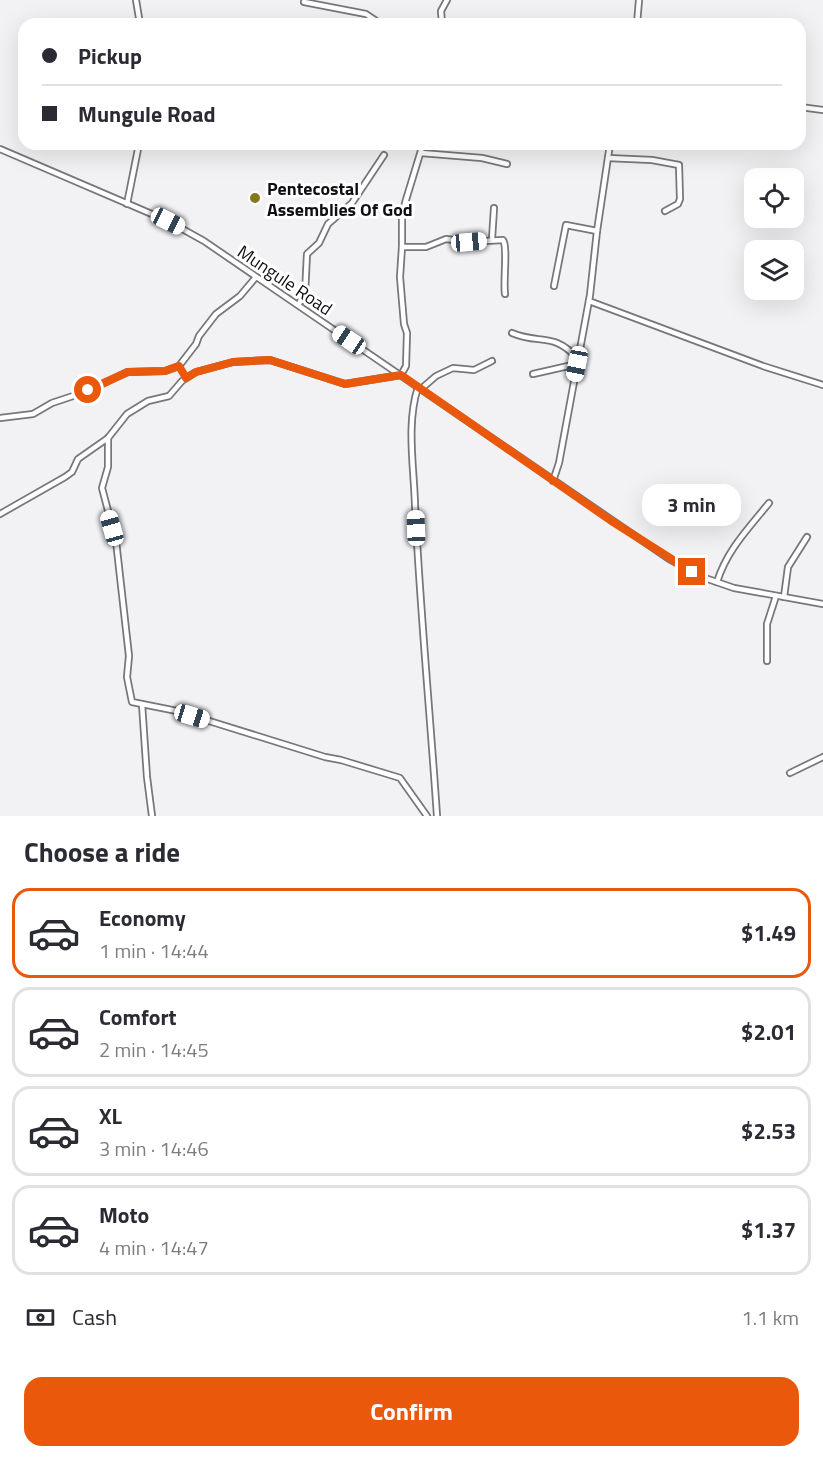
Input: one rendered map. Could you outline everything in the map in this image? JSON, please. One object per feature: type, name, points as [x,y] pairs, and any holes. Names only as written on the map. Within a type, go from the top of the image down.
[{"type":"street","points":[[136,0],[139,18]]},
{"type":"street","points":[[442,18],[441,10],[447,0]]},
{"type":"street","points":[[638,18],[639,0]]},
{"type":"street","points":[[304,2],[366,14],[372,18]]},
{"type":"street","points":[[806,108],[823,110]]},
{"type":"street","name":"Mungule Road","points":[[0,149],[187,231],[669,559],[692,572],[750,592],[823,604]]},
{"type":"street","points":[[127,204],[138,150]]},
{"type":"street","points":[[0,514],[72,472],[78,459],[108,438],[127,414],[148,401],[169,396],[186,378],[196,372],[233,362],[270,360],[345,384],[401,375],[406,366],[407,333],[404,324],[400,277],[402,219],[422,150]]},
{"type":"street","points":[[554,481],[589,301],[609,150]]},
{"type":"street","points":[[422,153],[482,158],[507,164]]},
{"type":"street","points":[[298,305],[305,294],[307,254],[319,243],[328,224],[352,203],[384,155]]},
{"type":"street","points":[[608,158],[652,160],[680,165],[680,199],[678,204],[665,211]]},
{"type":"street","points":[[492,239],[494,208]]},
{"type":"street","points":[[554,286],[566,225],[597,231]]},
{"type":"street","points":[[402,247],[426,247],[446,239],[469,242],[503,240],[506,242],[505,294]]},
{"type":"street","points":[[0,418],[33,414],[52,403],[128,372],[165,371],[179,366],[216,314],[240,296],[256,277]]},
{"type":"street","points":[[589,301],[763,366],[823,385]]},
{"type":"street","points":[[512,333],[556,342],[567,347],[577,362]]},
{"type":"street","points":[[437,816],[415,496],[412,421],[414,398],[419,388],[436,376],[453,368],[474,370],[492,361]]},
{"type":"street","points":[[533,374],[577,362]]},
{"type":"street","points":[[179,366],[186,378]]},
{"type":"street","points":[[108,438],[108,460],[102,491],[116,541],[129,657],[127,677],[132,702],[177,711],[400,778],[427,816]]},
{"type":"street","points":[[717,582],[729,553],[769,503]]},
{"type":"street","points":[[784,597],[788,567],[807,537]]},
{"type":"street","points":[[768,661],[767,624],[776,596]]},
{"type":"street","points":[[142,704],[152,816]]},
{"type":"street","points":[[790,773],[823,757]]},
{"type":"place","name":"Pentecostal Assemblies Of God","points":[[255,198]]},
{"type":"route","points":[[88,390],[128,372],[165,371],[179,366],[186,378],[196,372],[233,362],[270,360],[289,364],[345,384],[401,375],[610,520],[692,572]]}]
